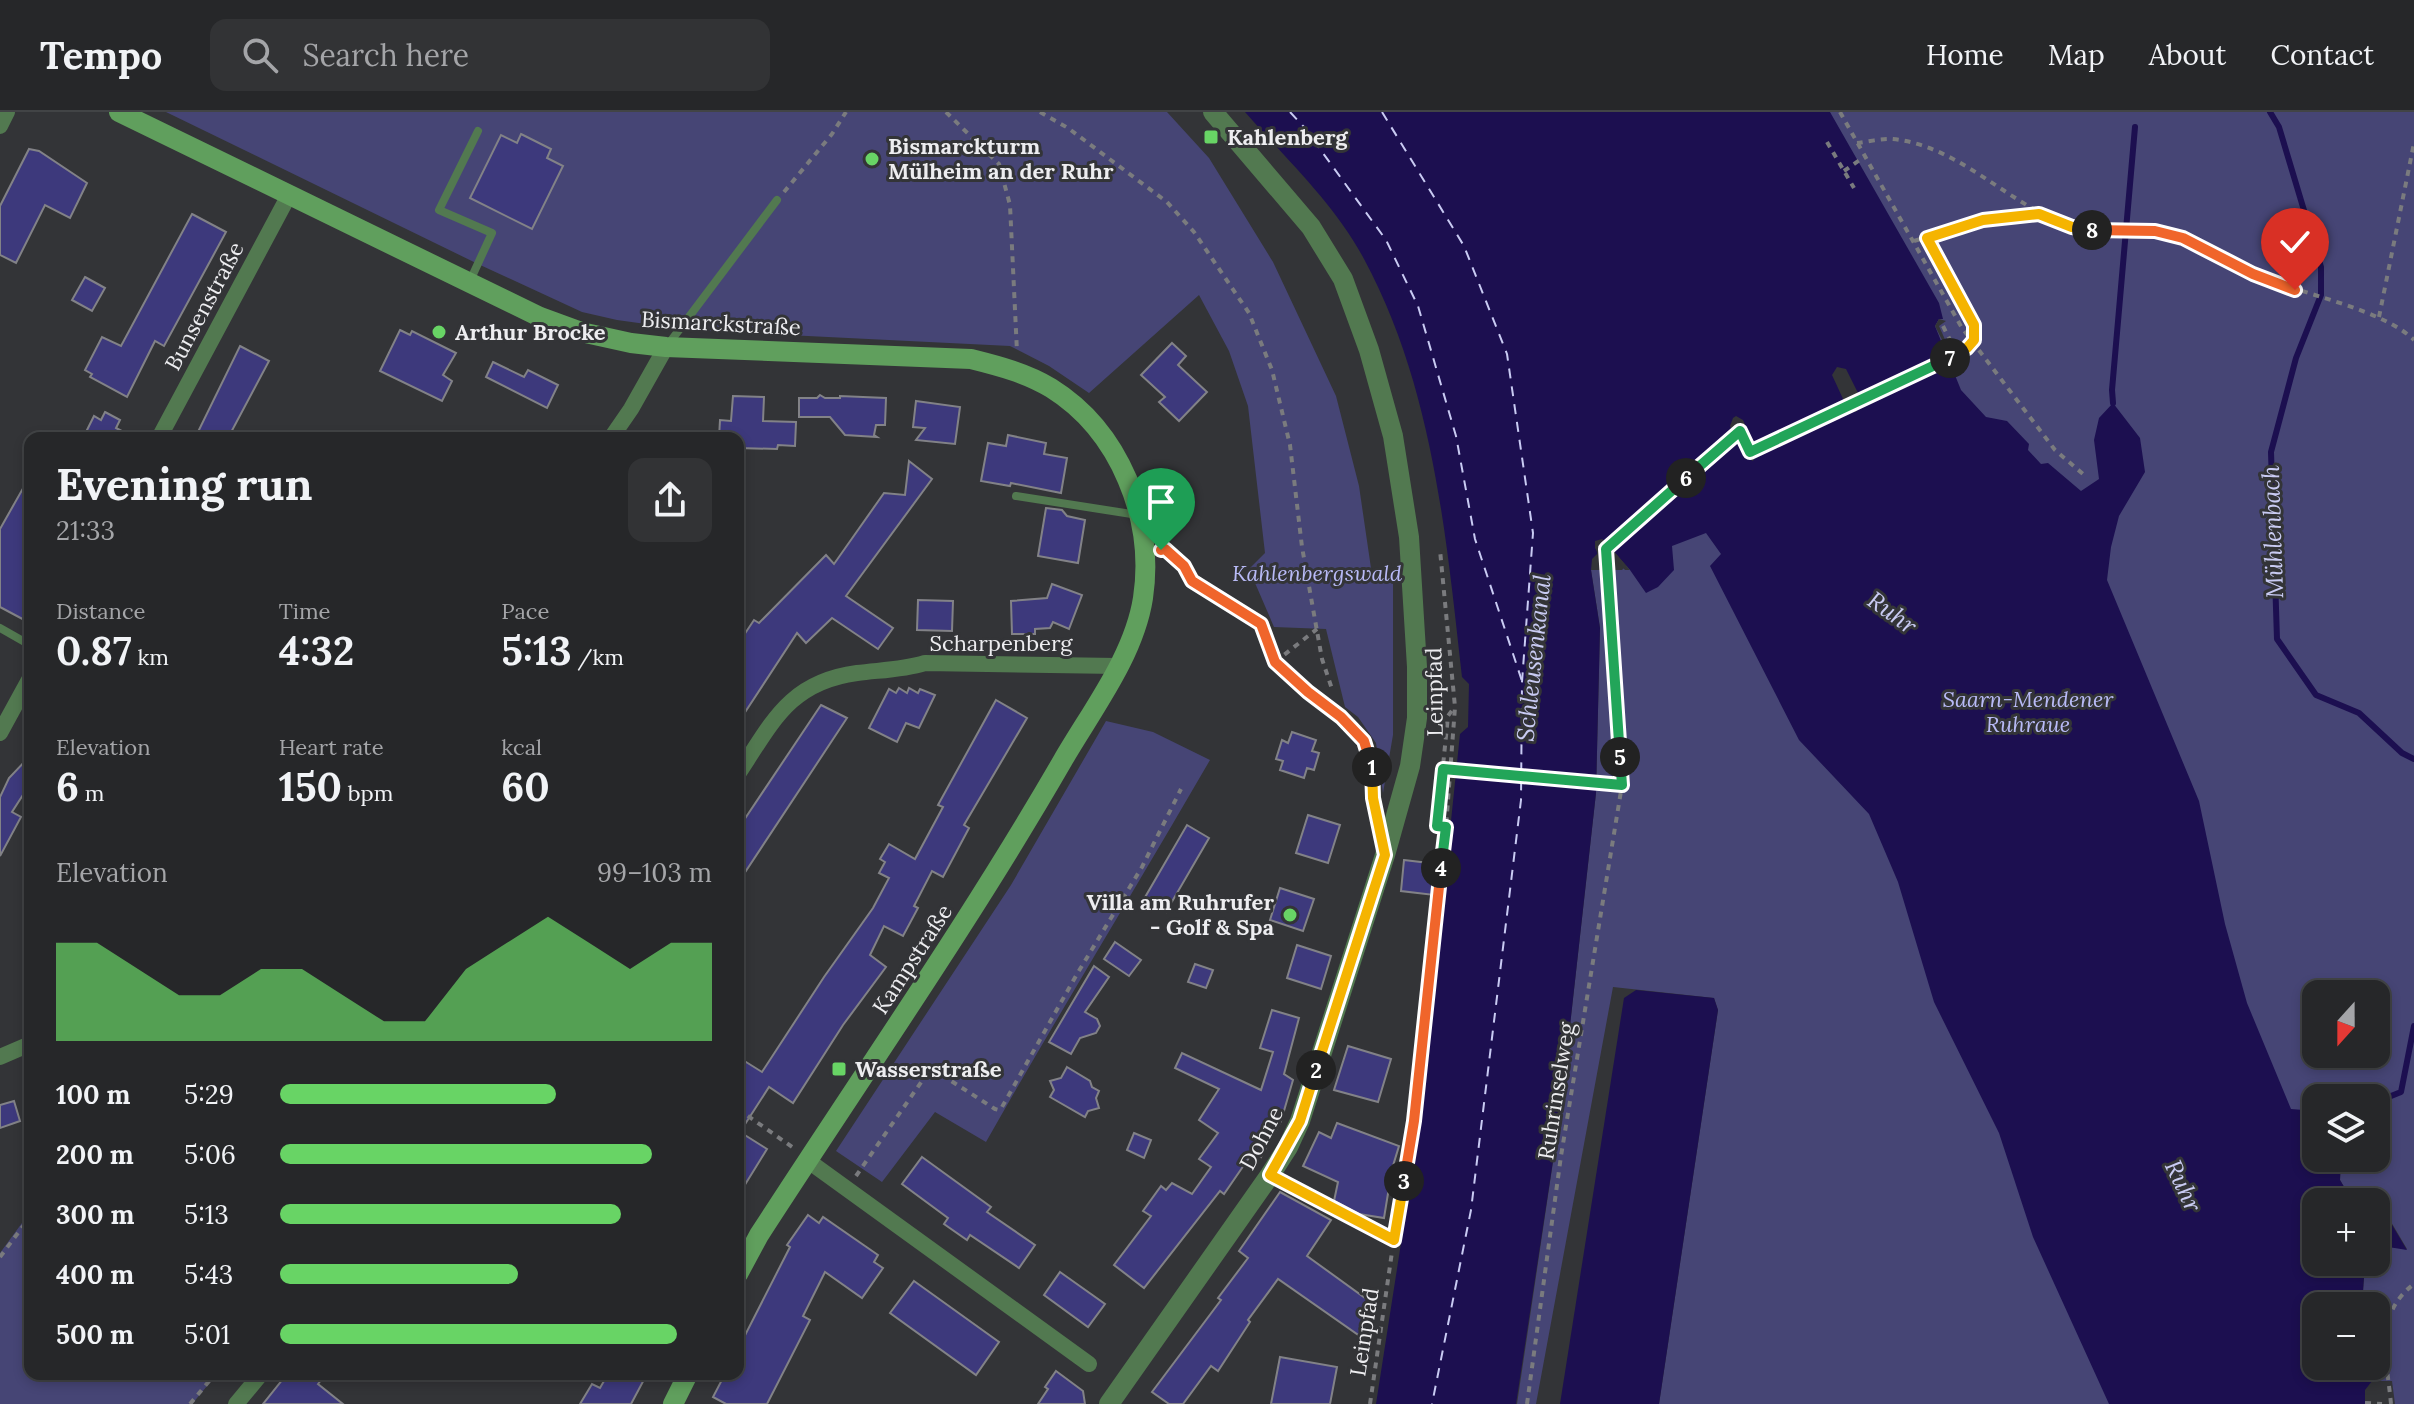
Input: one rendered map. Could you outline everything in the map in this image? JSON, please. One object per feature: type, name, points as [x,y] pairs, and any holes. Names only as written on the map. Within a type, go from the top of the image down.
[{"type":"main road","name":"Bismarckstraße","points":[[119,112],[469,284],[581,332],[666,347],[971,359],[1015,371],[1052,388],[1089,420],[1116,455],[1135,497],[1145,571],[1136,628],[1118,666]]},
{"type":"main road","name":"Kampstraße","points":[[744,1263],[807,1160],[1020,836],[1118,666]]},
{"type":"main road","points":[[673,1404],[685,1380]]},
{"type":"street","points":[[0,126],[7,112]]},
{"type":"street","name":"Dohne","points":[[1109,1404],[1270,1175],[1300,1121],[1385,855],[1410,766],[1417,718],[1409,537],[1393,436],[1369,350],[1343,279],[1311,227],[1213,112]]},
{"type":"street","name":"Bunsenstraße","points":[[162,432],[289,195]]},
{"type":"street","points":[[615,432],[666,347]]},
{"type":"street","name":"Scharpenberg","points":[[744,765],[783,707],[802,690],[853,673],[907,669],[925,663],[1118,666]]},
{"type":"street","points":[[0,733],[24,689]]},
{"type":"street","points":[[0,1057],[24,1047]]},
{"type":"street","points":[[807,1160],[1089,1364]]},
{"type":"street","points":[[236,1404],[256,1380]]},
{"type":"lane","points":[[469,284],[492,233],[439,210],[478,131]]},
{"type":"lane","points":[[666,347],[777,200]]},
{"type":"lane","points":[[1016,496],[1138,516]]},
{"type":"lane","points":[[0,628],[24,642]]},
{"type":"lane","points":[[1308,692],[1341,717],[1364,741],[1373,772],[1373,798],[1385,855]]},
{"type":"lane","points":[[1270,1175],[1394,1240]]},
{"type":"path","points":[[777,200],[846,112]]},
{"type":"path","points":[[946,112],[999,164],[1010,205],[1018,342],[1015,371]]},
{"type":"path","points":[[1040,112],[1068,128],[1167,202],[1194,232],[1249,313],[1272,370],[1290,445],[1302,547],[1322,659],[1341,717]]},
{"type":"path","points":[[1840,112],[1970,339],[2055,450],[2083,474]]},
{"type":"path","points":[[1857,143],[1891,139],[1919,144],[1972,169],[2039,214],[2072,227],[2106,232],[2155,231],[2183,238],[2253,274],[2379,317],[2414,340]]},
{"type":"path","points":[[1827,142],[1854,188]]},
{"type":"path","points":[[2379,317],[2414,143]]},
{"type":"path","points":[[1844,171],[1864,157]]},
{"type":"path","points":[[1914,241],[1983,220],[2039,214]]},
{"type":"path","points":[[1927,238],[1974,325],[1974,340],[1957,354],[1943,326]]},
{"type":"path","name":"Ruhrinselweg","points":[[1527,1404],[1561,1156],[1622,785],[1606,549],[1740,431],[1750,452],[1957,354]]},
{"type":"path","points":[[1161,550],[1165,549],[1184,566],[1192,581],[1261,624],[1275,662],[1308,692]]},
{"type":"path","name":"Leinpfad","points":[[1370,1404],[1414,1121],[1446,827],[1455,707],[1440,550]]},
{"type":"path","points":[[1275,662],[1317,629]]},
{"type":"path","points":[[1446,827],[1437,826],[1448,716],[1455,707]]},
{"type":"path","points":[[1443,769],[1622,785]]},
{"type":"path","points":[[848,1189],[931,1068],[995,1109],[1002,1107],[1142,867],[1181,789]]},
{"type":"path","points":[[744,1113],[773,1134]]},
{"type":"path","points":[[0,1257],[24,1225]]},
{"type":"path","points":[[2391,1404],[2386,1331],[2388,1315],[2395,1301],[2414,1284]]},
{"type":"path","points":[[190,1404],[210,1380]]},
{"type":"path","points":[[2365,1403],[2382,1404]]},
{"type":"green space","name":"Kahlenbergswald","points":[[166,112],[1167,112],[1209,158],[1273,262],[1336,396],[1359,486],[1372,575],[1393,582],[1393,735],[1383,793],[1376,743],[1358,717],[1345,707],[1326,629],[1274,627],[1249,569],[1265,553],[1248,406],[1229,351],[1199,295],[1089,393],[1049,366],[1010,346],[689,330],[617,320],[582,312]]},
{"type":"green space","name":"Saarn-Mendener Ruhraue","points":[[1533,112],[2414,112],[2414,1404],[2395,1404],[2392,1381],[2372,1380],[2390,1380],[2390,1292],[2363,1292],[2364,1276],[2390,1276],[2390,1247],[2407,1249],[2390,1220],[2390,1188],[2345,1188],[2340,1180],[2340,1172],[2390,1172],[2390,1084],[2302,1084],[2302,1172],[2312,1172],[2308,1188],[2302,1188],[2302,1210],[2250,1404],[1659,1404],[1718,1010],[1714,998],[1613,987],[1536,1404],[1517,1404],[1560,1115],[1596,793],[1600,628],[1591,570],[1622,570],[1730,464]]},
{"type":"green space","points":[[1106,721],[1153,732],[1210,760],[986,1142],[935,1112],[882,1182],[836,1151],[1011,885]]},
{"type":"green space","points":[[24,1220],[24,1380],[212,1380],[192,1404],[0,1404],[0,1253]]},
{"type":"water","points":[[1245,112],[1830,112],[1939,303],[1943,319],[1939,319],[1935,326],[1961,390],[1986,417],[2007,421],[2029,444],[2028,450],[2041,464],[2048,463],[2081,491],[2099,479],[2094,440],[2099,418],[2113,403],[2140,438],[2145,472],[2119,516],[2107,580],[2199,801],[2225,924],[2247,1003],[2291,1109],[2302,1110],[2302,1172],[2340,1172],[2340,1180],[2345,1188],[2302,1188],[2302,1276],[2364,1276],[2363,1292],[2302,1292],[2302,1380],[2372,1380],[2365,1390],[2365,1404],[2109,1404],[2033,1237],[1999,1133],[1934,1002],[1898,882],[1869,814],[1799,740],[1710,566],[1721,554],[1706,533],[1672,546],[1674,570],[1658,587],[1646,593],[1605,541],[1595,541],[1598,553],[1592,559],[1591,570],[1600,628],[1596,793],[1560,1115],[1516,1404],[1376,1404],[1420,1121],[1460,734],[1468,727],[1469,684],[1462,677],[1450,570],[1433,463],[1406,358],[1364,259],[1339,219]]},
{"type":"water","points":[[1636,990],[1714,998],[1718,1010],[1659,1404],[1560,1404],[1624,998]]},
{"type":"water","points":[[2390,1222],[2407,1250],[2390,1247]]},
{"type":"pier","points":[[1939,319],[1946,321],[1939,326],[1954,360],[1861,404],[1856,412],[1849,409],[1757,453],[1753,461],[1747,458],[1737,439],[1611,548],[1630,570],[1625,570],[1601,543],[1598,547],[1602,554],[1598,559],[1595,541],[1602,539],[1606,542],[1732,431],[1733,418],[1736,416],[1743,420],[1754,444],[1844,401],[1832,375],[1837,367],[1846,369],[1859,395],[1948,352],[1935,326]]},
{"type":"pier","points":[[1453,764],[1600,777],[1600,788],[1452,775]]},
{"type":"building","points":[[521,134],[551,149],[547,158],[563,166],[532,229],[470,198],[501,135],[517,143]]},
{"type":"building","points":[[29,149],[39,151],[87,183],[70,218],[45,205],[16,263],[0,255],[0,206]]},
{"type":"building","points":[[192,214],[226,232],[164,346],[155,341],[127,397],[90,377],[92,374],[85,370],[102,337],[121,346]]},
{"type":"building","points":[[85,277],[105,288],[92,311],[72,300]]},
{"type":"building","points":[[400,330],[410,335],[412,331],[456,353],[443,375],[452,381],[442,401],[380,371]]},
{"type":"building","points":[[1172,343],[1186,356],[1178,365],[1207,392],[1179,421],[1159,402],[1165,397],[1141,375]]},
{"type":"building","points":[[240,346],[269,361],[231,432],[198,432]]},
{"type":"building","points":[[493,362],[524,377],[528,370],[558,385],[547,408],[486,377]]},
{"type":"building","points":[[820,395],[825,398],[886,398],[885,425],[876,425],[874,435],[877,437],[845,435],[830,417],[799,417],[799,398],[817,398]]},
{"type":"building","points":[[733,396],[764,397],[763,421],[796,422],[795,446],[744,448],[744,432],[719,432],[720,420],[731,421]]},
{"type":"building","points":[[916,401],[960,407],[955,444],[916,440],[925,428],[913,427]]},
{"type":"building","points":[[105,412],[120,420],[116,428],[124,432],[86,432],[94,416],[101,420]]},
{"type":"building","points":[[1008,435],[1046,443],[1044,454],[1067,458],[1061,493],[1011,483],[1010,486],[981,481],[988,443],[1006,446]]},
{"type":"building","points":[[909,461],[932,479],[846,596],[893,628],[878,649],[832,618],[806,643],[797,633],[744,714],[744,635],[754,620],[759,623],[826,555],[834,564],[884,493],[905,495]]},
{"type":"building","points":[[24,487],[24,620],[0,607],[0,529]]},
{"type":"building","points":[[1046,508],[1062,510],[1067,516],[1085,520],[1078,563],[1038,556]]},
{"type":"building","points":[[1052,584],[1082,595],[1069,629],[1053,622],[1050,628],[1035,629],[1035,634],[1012,634],[1011,601],[1047,598]]},
{"type":"building","points":[[918,600],[953,601],[952,631],[917,630]]},
{"type":"building","points":[[899,688],[907,693],[909,688],[918,693],[920,689],[935,695],[919,728],[906,723],[897,742],[869,728],[889,689],[896,693]]},
{"type":"building","points":[[996,700],[1027,718],[964,825],[969,828],[943,877],[932,871],[903,936],[884,926],[870,955],[886,967],[843,1025],[793,1103],[769,1087],[744,1126],[744,1061],[762,1072],[873,908],[889,878],[879,873],[885,862],[880,859],[889,844],[915,859],[943,807],[938,805]]},
{"type":"building","points":[[821,705],[847,718],[744,874],[744,820]]},
{"type":"building","points":[[1292,732],[1316,740],[1312,751],[1319,753],[1314,770],[1307,768],[1304,778],[1280,770],[1283,761],[1276,759],[1282,740],[1288,743]]},
{"type":"building","points":[[24,762],[24,793],[12,812],[21,817],[0,856],[0,797],[9,778]]},
{"type":"building","points":[[1308,815],[1340,825],[1328,863],[1296,853]]},
{"type":"building","points":[[1187,825],[1209,838],[1166,912],[1144,899]]},
{"type":"building","points":[[1404,860],[1437,864],[1434,895],[1401,891]]},
{"type":"building","name":"Villa am Ruhrufer - Golf & Spa","points":[[1280,888],[1314,899],[1303,931],[1270,920]]},
{"type":"building","points":[[1115,942],[1141,960],[1129,976],[1104,959]]},
{"type":"building","points":[[1297,945],[1331,956],[1321,989],[1287,978]]},
{"type":"building","points":[[1195,964],[1213,970],[1206,988],[1188,982]]},
{"type":"building","points":[[1094,966],[1109,977],[1085,1012],[1097,1019],[1100,1026],[1096,1033],[1080,1038],[1071,1054],[1049,1042]]},
{"type":"building","points":[[1272,1010],[1299,1018],[1284,1074],[1293,1080],[1281,1121],[1261,1157],[1253,1152],[1224,1194],[1220,1191],[1144,1288],[1114,1265],[1151,1216],[1143,1211],[1161,1186],[1166,1190],[1172,1183],[1192,1194],[1211,1167],[1199,1159],[1218,1133],[1199,1120],[1219,1089],[1175,1068],[1182,1053],[1261,1090],[1273,1052],[1260,1048]]},
{"type":"building","points":[[1348,1046],[1391,1059],[1378,1102],[1334,1090]]},
{"type":"building","points":[[1067,1067],[1090,1081],[1092,1087],[1099,1091],[1096,1098],[1099,1108],[1088,1111],[1085,1117],[1050,1097],[1054,1090],[1050,1081],[1061,1078]]},
{"type":"building","points":[[14,1101],[20,1121],[0,1128],[0,1105]]},
{"type":"building","points":[[1337,1123],[1399,1146],[1384,1218],[1359,1214],[1334,1201],[1338,1182],[1303,1166],[1319,1132],[1331,1138]]},
{"type":"building","points":[[1134,1133],[1151,1140],[1144,1158],[1127,1150]]},
{"type":"building","points":[[744,1135],[767,1149],[744,1186]]},
{"type":"building","points":[[922,1157],[991,1207],[987,1212],[1035,1245],[1019,1268],[970,1235],[967,1240],[944,1224],[948,1218],[902,1184]]},
{"type":"building","points":[[1280,1192],[1331,1220],[1307,1256],[1376,1306],[1367,1341],[1278,1279],[1248,1320],[1250,1322],[1218,1371],[1211,1366],[1183,1404],[1169,1404],[1152,1392],[1221,1300],[1218,1298],[1248,1258],[1239,1251]]},
{"type":"building","points":[[808,1215],[819,1223],[823,1217],[878,1255],[874,1262],[883,1268],[862,1298],[825,1272],[803,1316],[810,1320],[767,1404],[726,1404],[713,1397],[722,1380],[744,1380],[744,1337],[790,1247],[787,1245]]},
{"type":"building","points":[[1060,1272],[1105,1304],[1088,1327],[1044,1295]]},
{"type":"building","points":[[914,1281],[999,1342],[976,1375],[890,1313]]},
{"type":"building","points":[[1280,1357],[1337,1367],[1330,1404],[1271,1404]]},
{"type":"building","points":[[1056,1371],[1083,1391],[1085,1404],[1038,1404]]},
{"type":"building","points":[[282,1380],[321,1380],[318,1384],[343,1404],[263,1404]]},
{"type":"building","points":[[605,1380],[644,1380],[631,1404],[580,1404],[592,1384],[600,1388]]},
{"type":"waterway","name":"Mühlenbach","points":[[2270,112],[2279,127],[2321,267],[2321,295],[2296,358],[2271,452],[2277,639],[2316,695],[2359,713],[2402,753],[2414,759]]},
{"type":"waterway","points":[[2113,403],[2135,127]]},
{"type":"waterway","name":"Mühlenbach","points":[[2390,1096],[2401,1092],[2414,1026]]},
{"type":"ferry route","points":[[1290,112],[1386,240],[1418,306],[1456,436],[1475,539],[1522,681]]},
{"type":"ferry route","points":[[1382,112],[1464,246],[1507,354],[1533,533],[1522,682],[1521,800],[1471,1210],[1432,1404]]},
{"type":"place","name":"Kahlenberg","points":[[1211,137]]},
{"type":"place","name":"Bismarckturm Mülheim an der Ruhr","points":[[872,159]]},
{"type":"place","name":"Arthur Brocke","points":[[439,332]]},
{"type":"place","name":"Villa am Ruhrufer - Golf & Spa","points":[[1290,915]]},
{"type":"place","name":"Wasserstraße","points":[[839,1069]]},
{"type":"route","points":[[1161,550],[1165,549],[1184,566],[1192,581],[1261,624],[1275,662],[1341,717],[1364,741],[1373,772],[1373,798],[1385,855],[1300,1121],[1270,1175],[1394,1240],[1414,1121],[1446,827],[1437,826],[1443,769],[1622,785],[1606,549],[1609,545],[1740,431],[1750,452],[1967,348],[1974,340],[1974,325],[1927,238],[1983,220],[2039,214],[2072,227],[2106,232],[2155,231],[2183,238],[2253,274],[2295,290]]},
{"type":"water label","name":"Ruhr","points":[[1892,613]]},
{"type":"water label","name":"Schleusenkanal","points":[[1534,658]]},
{"type":"water label","name":"Ruhr","points":[[2183,1186]]}]
